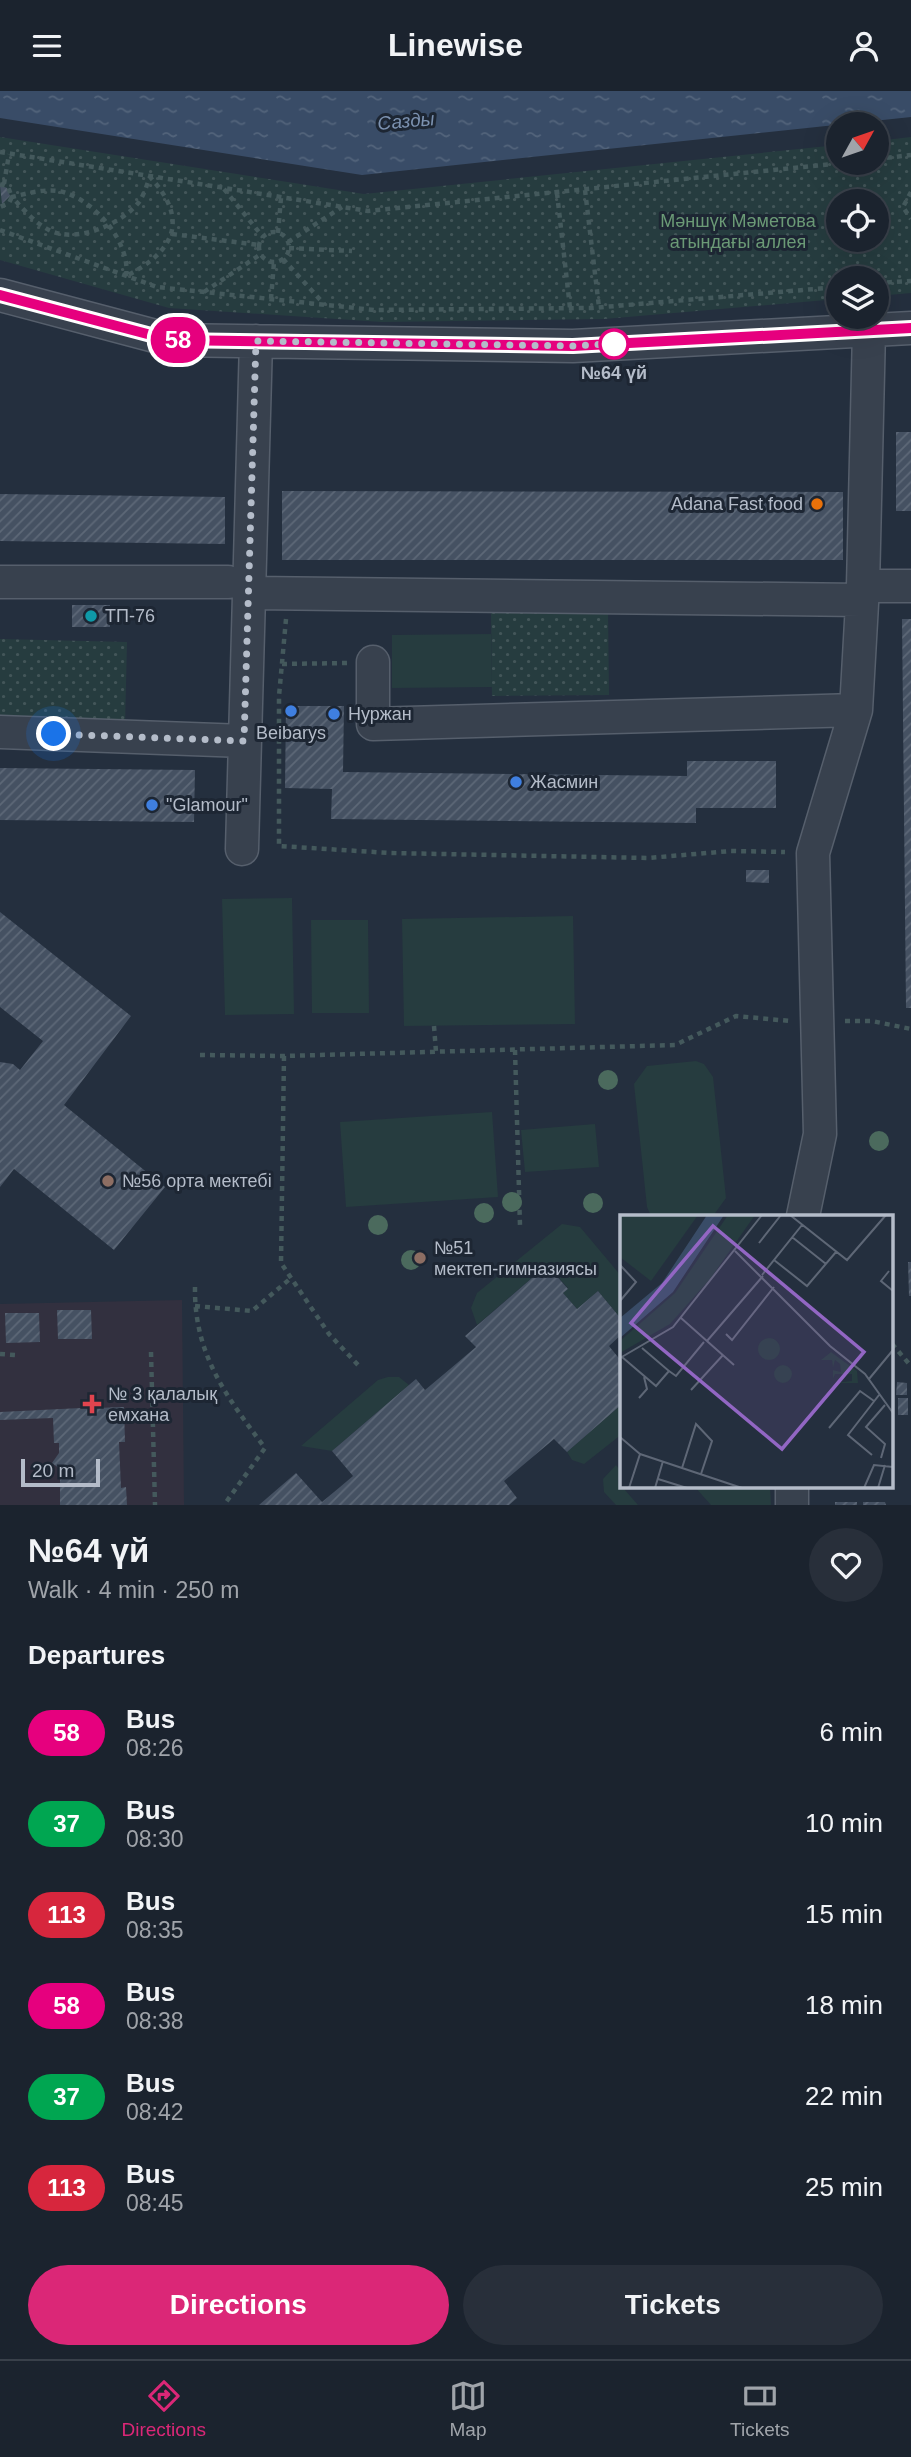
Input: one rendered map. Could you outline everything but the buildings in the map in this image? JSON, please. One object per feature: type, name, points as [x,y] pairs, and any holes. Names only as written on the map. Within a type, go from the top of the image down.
[{"type":"street","points":[[0,295],[170,340],[573,346],[911,328]]},
{"type":"street","points":[[803,1215],[820,1133],[813,853],[856,710],[869,330]]},
{"type":"street","points":[[242,849],[244,741],[238,588],[256,341]]},
{"type":"street","points":[[0,582],[238,588],[289,594],[862,593],[911,586]]},
{"type":"street","points":[[373,662],[373,724],[856,710]]},
{"type":"street","points":[[0,732],[244,741]]},
{"type":"street","points":[[792,1487],[792,1505]]},
{"type":"path","points":[[0,152],[368,211],[826,165]]},
{"type":"path","points":[[0,207],[9,204],[12,197],[11,190],[2,184],[9,154]]},
{"type":"path","points":[[889,158],[911,155]]},
{"type":"path","points":[[12,197],[26,212],[51,231],[78,235],[107,225],[140,201],[150,177]]},
{"type":"path","points":[[126,276],[150,264],[165,249],[172,235],[170,205],[162,190],[150,177]]},
{"type":"path","points":[[223,188],[263,237]]},
{"type":"path","points":[[585,190],[599,307]]},
{"type":"path","points":[[12,197],[37,191],[65,193],[91,207],[122,247],[128,264],[126,276]]},
{"type":"path","points":[[557,193],[570,308]]},
{"type":"path","points":[[911,193],[906,196],[903,207],[911,219]]},
{"type":"path","points":[[278,233],[281,198]]},
{"type":"path","points":[[288,241],[342,207]]},
{"type":"path","points":[[0,230],[157,287],[374,310],[599,307],[826,288]]},
{"type":"path","points":[[274,262],[261,254],[259,245],[263,237],[278,233]]},
{"type":"path","points":[[274,262],[283,259],[289,248],[288,241],[278,233]]},
{"type":"path","points":[[172,235],[259,245]]},
{"type":"path","points":[[289,248],[352,251]]},
{"type":"path","points":[[204,292],[261,254]]},
{"type":"path","points":[[283,259],[325,305]]},
{"type":"path","points":[[271,299],[274,262]]},
{"type":"path","points":[[889,282],[911,281]]},
{"type":"path","points":[[289,594],[279,696],[279,846],[390,853],[648,858],[731,851],[813,853]]},
{"type":"path","points":[[282,664],[373,662]]},
{"type":"path","points":[[200,1055],[284,1056],[675,1045],[736,1016],[790,1021]]},
{"type":"path","points":[[837,1020],[872,1021],[911,1029]]},
{"type":"path","points":[[435,1026],[436,1052]]},
{"type":"path","points":[[515,1050],[520,1226]]},
{"type":"path","points":[[284,1056],[281,1263],[329,1334],[359,1366]]},
{"type":"path","points":[[195,1305],[252,1311],[291,1278]]},
{"type":"path","points":[[195,1287],[195,1319],[222,1390],[265,1448],[225,1505]]},
{"type":"path","points":[[894,1346],[911,1366]]},
{"type":"path","points":[[151,1352],[155,1505]]},
{"type":"path","points":[[0,1354],[15,1355]]},
{"type":"shaded area","name":"№ 3 қалалық емхана","points":[[182,1300],[184,1505],[0,1505],[0,1304]]},
{"type":"green space","name":"Мәншүк Мәметова атындағы аллея","points":[[0,137],[364,194],[826,146],[826,175],[889,175],[889,140],[911,137],[911,293],[889,295],[889,266],[826,266],[826,300],[604,319],[382,322],[169,308],[0,260]]},
{"type":"green space","points":[[608,612],[609,695],[492,696],[491,613]]},
{"type":"green space","points":[[491,634],[492,687],[392,688],[392,635]]},
{"type":"green space","points":[[0,639],[127,642],[125,726],[0,724]]},
{"type":"green space","points":[[292,898],[294,1014],[225,1015],[222,899]]},
{"type":"green space","points":[[573,916],[575,1024],[404,1026],[402,919]]},
{"type":"green space","points":[[311,920],[368,920],[369,1013],[312,1013]]},
{"type":"green space","points":[[696,1061],[704,1064],[713,1077],[726,1198],[714,1215],[651,1215],[647,1207],[634,1084],[647,1066]]},
{"type":"green space","points":[[492,1112],[498,1197],[346,1207],[340,1122]]},
{"type":"green space","points":[[595,1124],[599,1167],[525,1172],[521,1130]]},
{"type":"green space","points":[[562,1224],[580,1227],[620,1275],[620,1318],[598,1291],[577,1309],[563,1293],[568,1288],[547,1265],[477,1325],[471,1308],[477,1293]]},
{"type":"green space","points":[[399,1377],[409,1385],[332,1451],[301,1446],[378,1380]]},
{"type":"green space","points":[[620,1406],[620,1436],[584,1464],[572,1460],[567,1452]]},
{"type":"green space","points":[[616,1465],[620,1470],[620,1487],[638,1505],[616,1505],[604,1492],[603,1479]]},
{"type":"green space","points":[[695,1487],[770,1487],[771,1505],[711,1505]]},
{"type":"water","name":"Сазды","points":[[0,91],[911,91],[911,117],[889,119],[889,112],[826,112],[826,126],[362,175],[0,118]]},
{"type":"bus line","name":"58","points":[[0,295],[170,340],[573,346],[911,328]]},
{"type":"place","name":"№64 үй","points":[[614,344]]},
{"type":"place","name":"Adana Fast food","points":[[817,504]]},
{"type":"place","name":"ТП-76","points":[[91,616]]},
{"type":"place","name":"Beibarys","points":[[291,711]]},
{"type":"place","name":"Нуржан","points":[[334,714]]},
{"type":"place","name":"Жасмин","points":[[516,782]]},
{"type":"place","name":"\"Glamour\"","points":[[152,805]]},
{"type":"place","name":"№56 орта мектебі","points":[[108,1181]]},
{"type":"place","name":"№51 мектеп-гимназиясы","points":[[420,1258]]},
{"type":"place","name":"№ 3 қалалық емхана","points":[[92,1404]]},
{"type":"route","points":[[54,734],[244,741],[256,341],[573,346],[624,343],[614,344]]}]
